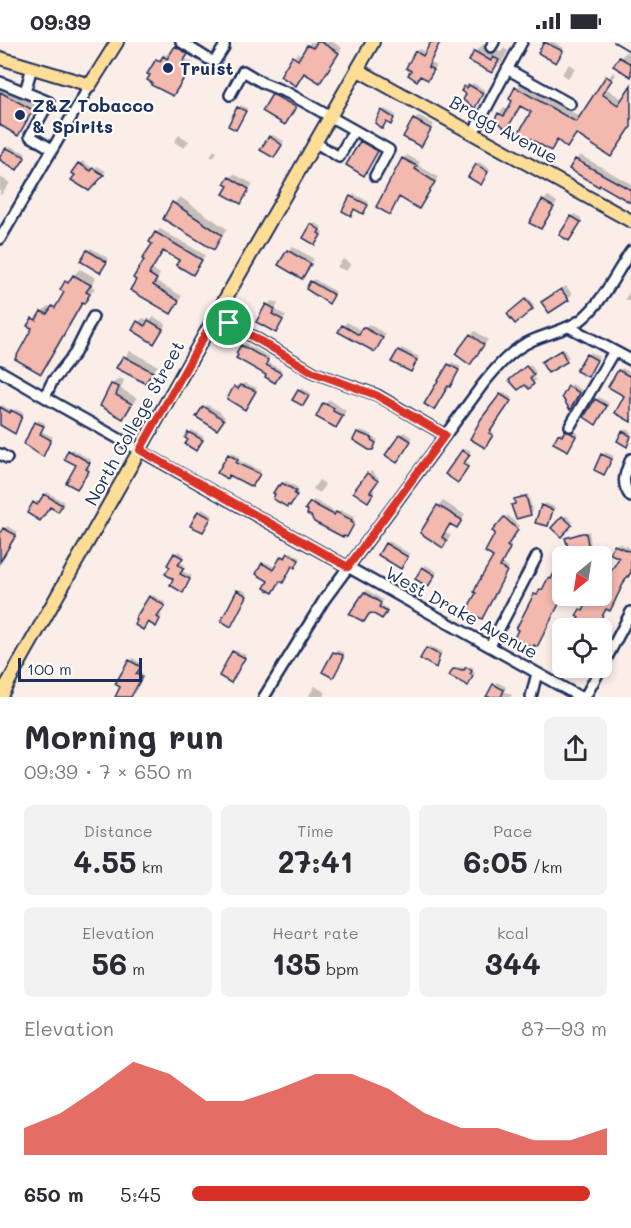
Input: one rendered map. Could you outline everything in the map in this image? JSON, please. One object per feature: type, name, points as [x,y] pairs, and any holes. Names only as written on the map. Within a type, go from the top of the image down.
[{"type":"main road","points":[[0,58],[90,85],[117,42]]},
{"type":"main road","name":"North College Street","points":[[0,697],[373,42]]},
{"type":"main road","name":"Bragg Avenue","points":[[358,70],[631,221]]},
{"type":"street","points":[[181,42],[215,61],[224,47],[224,42]]},
{"type":"street","points":[[474,133],[522,42]]},
{"type":"street","points":[[24,92],[32,67]]},
{"type":"street","points":[[507,69],[570,104]]},
{"type":"street","points":[[230,95],[243,71],[331,117],[389,150],[375,176]]},
{"type":"street","points":[[0,82],[48,102],[30,136],[52,149]]},
{"type":"street","points":[[0,239],[90,85]]},
{"type":"street","points":[[316,143],[339,157],[354,130]]},
{"type":"street","points":[[264,697],[324,600],[489,377],[528,342],[569,327],[582,319],[595,306],[631,251]]},
{"type":"street","points":[[216,315],[315,373],[376,395],[445,435]]},
{"type":"street","points":[[45,397],[52,382],[75,353],[93,317]]},
{"type":"street","points":[[569,327],[631,360]]},
{"type":"street","points":[[570,426],[614,351]]},
{"type":"street","name":"West Drake Avenue","points":[[0,370],[580,697]]},
{"type":"street","points":[[631,459],[624,482],[631,497]]},
{"type":"street","points":[[490,646],[537,556]]},
{"type":"street","points":[[612,647],[631,612]]},
{"type":"street","points":[[531,697],[537,673]]},
{"type":"street","points":[[585,697],[595,678]]},
{"type":"building","points":[[317,42],[339,53],[320,83],[304,73],[296,86],[280,76],[292,56],[298,60],[307,45],[313,48]]},
{"type":"building","points":[[431,42],[440,42],[428,67],[434,70],[428,80],[420,76],[417,81],[408,75],[411,71],[406,68],[415,51],[423,56]]},
{"type":"building","points":[[544,42],[563,51],[556,63],[538,53]]},
{"type":"building","name":"Truist","points":[[175,46],[188,54],[181,65],[189,70],[173,96],[151,85],[152,83],[147,80],[150,75],[147,74],[156,59],[160,61],[163,56],[167,59]]},
{"type":"building","points":[[474,51],[491,61],[493,57],[499,60],[492,73],[469,61]]},
{"type":"building","points":[[619,57],[631,64],[631,77],[613,66]]},
{"type":"building","points":[[606,76],[612,80],[602,94],[618,105],[631,85],[631,127],[611,157],[576,134],[567,148],[557,140],[551,151],[526,136],[525,139],[519,136],[531,112],[520,106],[510,124],[505,128],[495,119],[498,113],[504,116],[512,101],[509,99],[515,87],[576,122]]},
{"type":"building","points":[[469,85],[483,93],[475,108],[463,100],[466,94],[461,91],[464,86],[467,88]]},
{"type":"building","points":[[0,92],[33,110],[18,136],[0,125]]},
{"type":"building","points":[[272,94],[296,107],[285,125],[262,111]]},
{"type":"building","points":[[237,107],[246,111],[236,130],[228,126]]},
{"type":"building","points":[[381,110],[394,118],[391,125],[386,122],[382,129],[375,123]]},
{"type":"building","points":[[413,119],[431,129],[421,147],[403,137]]},
{"type":"building","points":[[269,136],[282,145],[274,158],[260,150]]},
{"type":"building","points":[[360,141],[378,151],[364,176],[346,165]]},
{"type":"building","points":[[6,148],[25,158],[17,170],[0,160]]},
{"type":"building","points":[[402,158],[417,166],[415,169],[435,182],[419,209],[399,197],[390,215],[376,207]]},
{"type":"building","points":[[575,159],[631,190],[631,203],[569,169]]},
{"type":"building","points":[[78,163],[91,171],[93,168],[104,175],[89,191],[71,180],[75,175],[71,173]]},
{"type":"building","points":[[476,164],[488,172],[481,185],[468,177]]},
{"type":"building","points":[[229,177],[249,189],[241,204],[223,194],[228,186],[224,184]]},
{"type":"building","points":[[350,196],[368,205],[363,214],[354,209],[351,216],[342,211]]},
{"type":"building","points":[[542,200],[554,207],[541,229],[529,223]]},
{"type":"building","points":[[172,202],[222,235],[214,250],[163,219]]},
{"type":"building","points":[[571,216],[581,222],[569,241],[559,235]]},
{"type":"building","points":[[311,224],[320,230],[318,233],[321,235],[315,245],[303,238]]},
{"type":"building","points":[[155,232],[202,260],[193,275],[176,265],[179,260],[163,251],[149,274],[157,279],[153,285],[179,301],[171,314],[130,290],[136,280],[133,278],[144,260],[142,259],[152,244],[149,242]]},
{"type":"building","points":[[87,250],[107,262],[100,273],[80,261]]},
{"type":"building","points":[[287,250],[311,264],[302,279],[278,265]]},
{"type":"building","points":[[73,275],[91,285],[86,292],[90,294],[84,304],[82,303],[41,374],[15,359],[32,328],[27,326],[32,318],[36,320],[41,311],[47,314],[52,306],[55,308],[64,292],[60,290],[65,281],[68,283]]},
{"type":"building","points":[[310,281],[334,295],[329,304],[306,289]]},
{"type":"building","points":[[561,289],[569,300],[549,313],[541,302]]},
{"type":"building","points":[[525,299],[533,309],[515,324],[507,314]]},
{"type":"building","points":[[266,304],[275,309],[272,314],[283,320],[276,333],[256,322]]},
{"type":"building","points":[[148,320],[163,329],[154,344],[132,330],[137,321],[145,326]]},
{"type":"building","points":[[342,325],[359,335],[363,327],[383,338],[375,352],[338,332]]},
{"type":"building","points":[[470,334],[484,345],[470,365],[455,354]]},
{"type":"building","points":[[241,345],[268,360],[266,365],[281,373],[275,383],[265,377],[266,375],[236,358]]},
{"type":"building","points":[[398,350],[417,360],[411,372],[391,362]]},
{"type":"building","points":[[561,350],[567,362],[548,373],[541,362]]},
{"type":"building","points":[[586,354],[597,360],[588,377],[576,371]]},
{"type":"building","points":[[123,356],[153,372],[145,383],[116,368]]},
{"type":"building","points":[[448,364],[459,370],[434,410],[424,404]]},
{"type":"building","points":[[526,366],[534,375],[530,379],[534,384],[529,389],[525,385],[518,390],[509,380]]},
{"type":"building","points":[[618,370],[631,377],[631,422],[615,413],[624,396],[608,387]]},
{"type":"building","points":[[111,384],[119,387],[116,395],[132,404],[123,419],[100,406]]},
{"type":"building","points":[[241,385],[256,391],[245,410],[227,399],[234,386],[238,389]]},
{"type":"building","points":[[568,386],[580,393],[570,410],[562,397]]},
{"type":"building","points":[[298,390],[309,396],[303,406],[292,400]]},
{"type":"building","points":[[500,394],[511,401],[489,433],[493,435],[485,448],[470,439],[481,419]]},
{"type":"building","points":[[595,399],[607,406],[596,425],[584,417]]},
{"type":"building","points":[[323,403],[334,408],[333,411],[343,416],[336,428],[316,417]]},
{"type":"building","points":[[203,406],[224,420],[217,430],[196,417]]},
{"type":"building","points":[[0,407],[22,416],[15,434],[0,425]]},
{"type":"building","points":[[34,422],[44,426],[40,434],[51,440],[43,457],[24,444]]},
{"type":"building","points":[[565,430],[576,436],[568,451],[553,443],[558,434],[562,436]]},
{"type":"building","points":[[622,431],[631,436],[627,447],[617,441]]},
{"type":"building","points":[[188,432],[203,440],[196,451],[185,444],[188,440],[185,438]]},
{"type":"building","points":[[357,432],[372,438],[371,440],[376,443],[373,450],[353,440]]},
{"type":"building","points":[[400,434],[411,441],[397,463],[385,455]]},
{"type":"building","points":[[68,450],[90,463],[86,469],[89,471],[77,489],[66,483],[76,465],[64,459]]},
{"type":"building","points":[[462,450],[470,455],[463,464],[468,467],[458,483],[445,474]]},
{"type":"building","points":[[228,454],[238,460],[236,463],[260,474],[252,487],[229,475],[227,479],[217,473]]},
{"type":"building","points":[[601,454],[612,459],[604,475],[594,470]]},
{"type":"building","points":[[367,473],[378,481],[370,492],[373,494],[368,502],[353,492]]},
{"type":"building","points":[[282,483],[296,491],[294,494],[297,495],[287,507],[273,499],[275,494],[273,493]]},
{"type":"building","points":[[44,494],[62,505],[58,512],[50,507],[40,521],[27,513],[33,502],[37,505]]},
{"type":"building","points":[[526,496],[531,515],[516,519],[511,505],[515,504],[514,499]]},
{"type":"building","points":[[310,502],[334,515],[336,512],[352,520],[354,524],[347,537],[314,522],[305,509]]},
{"type":"building","points":[[437,505],[462,520],[457,528],[450,524],[442,537],[447,541],[443,548],[420,533]]},
{"type":"building","points":[[541,505],[553,510],[548,526],[535,523]]},
{"type":"building","points":[[198,511],[211,518],[203,532],[190,526]]},
{"type":"building","points":[[562,516],[572,525],[561,537],[551,528]]},
{"type":"building","points":[[504,517],[518,530],[507,546],[510,548],[500,567],[507,571],[482,619],[466,611],[493,557],[485,552],[495,533],[492,531]]},
{"type":"building","points":[[3,528],[16,535],[0,562],[0,534]]},
{"type":"building","points":[[586,533],[588,546],[568,546],[565,538]]},
{"type":"building","points":[[385,543],[408,557],[401,569],[378,555]]},
{"type":"building","points":[[614,545],[631,552],[631,572],[610,611],[606,609],[601,618],[579,618],[576,616],[580,609],[583,611],[586,606],[612,606],[612,570],[619,558],[612,554]]},
{"type":"building","points":[[174,553],[183,558],[178,565],[184,568],[180,574],[190,579],[183,593],[170,585],[173,579],[165,574],[170,567],[167,565]]},
{"type":"building","points":[[288,553],[299,560],[295,568],[292,566],[283,583],[280,581],[273,593],[264,588],[268,581],[256,574],[262,563],[273,570],[281,556],[285,558]]},
{"type":"building","points":[[422,567],[435,575],[428,587],[415,579]]},
{"type":"building","points":[[552,577],[552,606],[558,606],[537,647],[534,645],[533,648],[514,638],[518,630],[516,629],[534,594],[537,595],[540,589],[542,590],[548,578]]},
{"type":"building","points":[[237,590],[247,596],[231,627],[221,621]]},
{"type":"building","points":[[364,592],[381,603],[379,607],[387,612],[382,619],[372,613],[364,622],[349,614]]},
{"type":"building","points":[[149,596],[165,606],[157,617],[160,619],[156,627],[148,622],[143,630],[135,625],[137,620],[135,619]]},
{"type":"building","points":[[426,648],[440,655],[436,668],[420,659]]},
{"type":"building","points":[[232,651],[245,658],[231,683],[219,676]]},
{"type":"building","points":[[333,652],[343,655],[343,659],[333,678],[322,672]]},
{"type":"building","points":[[129,660],[141,667],[136,674],[142,677],[131,697],[115,697],[120,687],[115,684]]},
{"type":"building","points":[[466,667],[472,671],[470,674],[473,676],[468,686],[449,676],[453,669],[464,670]]},
{"type":"building","points":[[493,684],[504,690],[501,697],[486,697]]},
{"type":"railway","points":[[614,42],[631,52]]},
{"type":"place","name":"Truist","points":[[168,68]]},
{"type":"place","name":"Z&Z Tobacco & Spirits","points":[[20,115]]},
{"type":"route","points":[[216,315],[229,323],[315,373],[376,395],[445,435],[348,567],[140,450],[216,315]]}]
